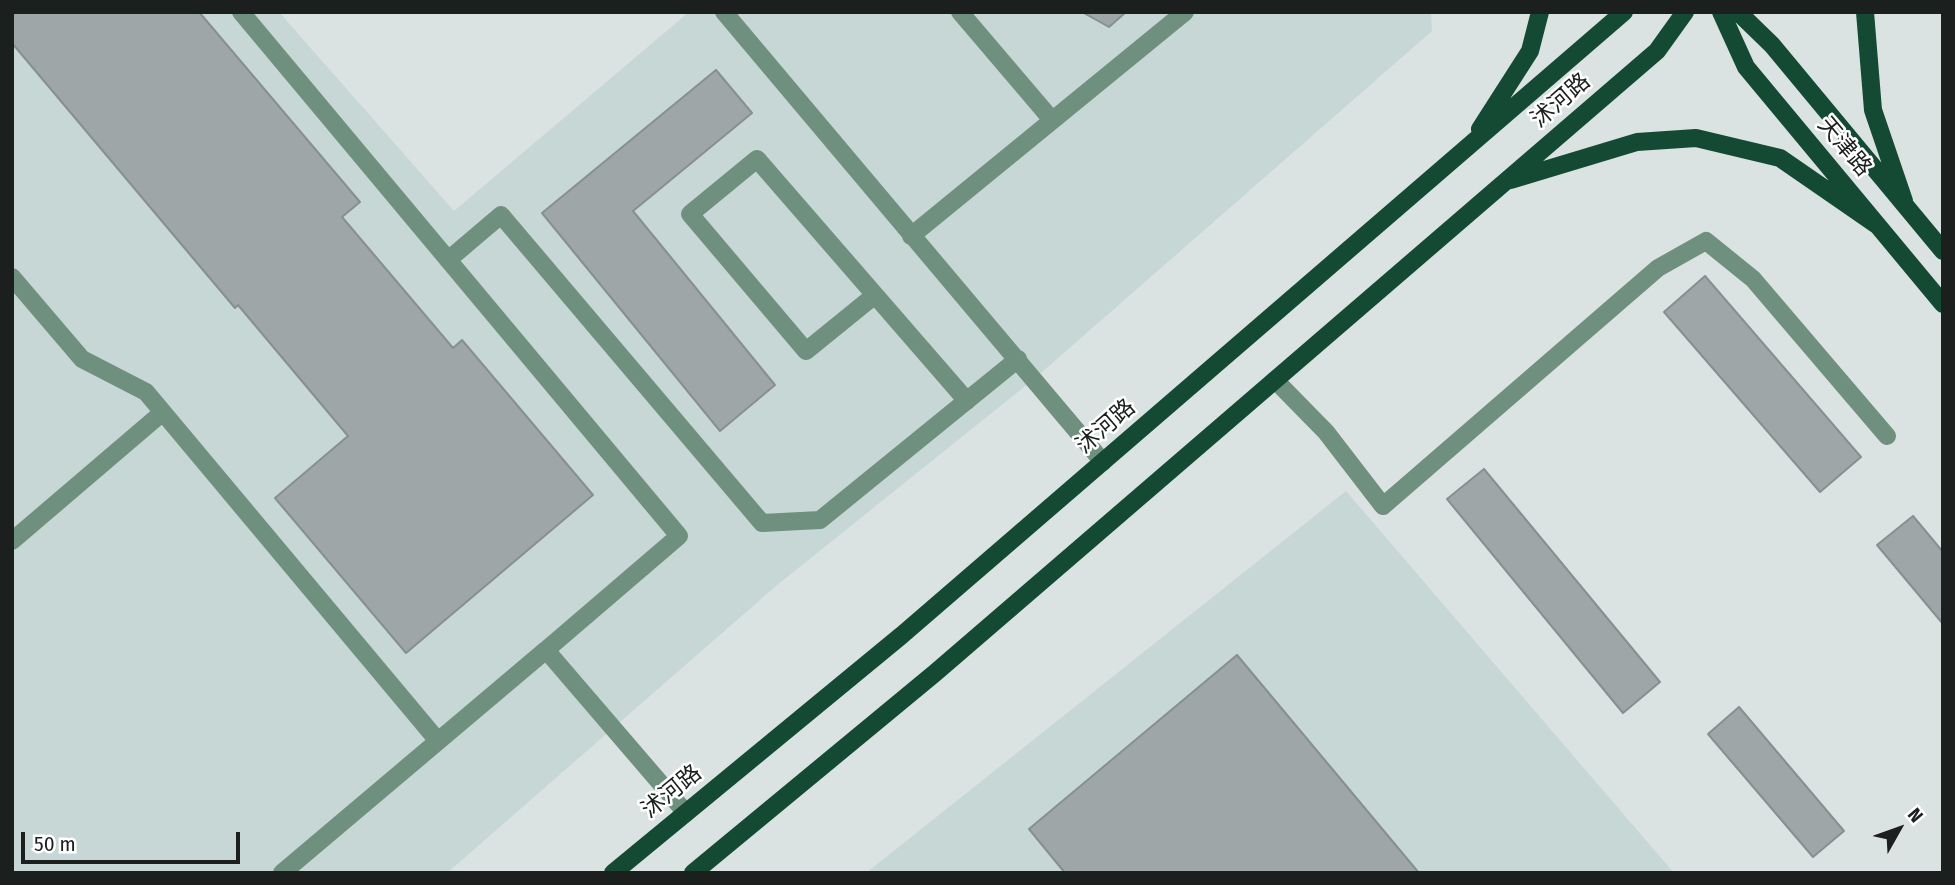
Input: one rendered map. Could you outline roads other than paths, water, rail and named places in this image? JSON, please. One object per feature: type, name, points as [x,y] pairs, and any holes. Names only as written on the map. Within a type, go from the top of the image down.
[{"type":"main road","points":[[1469,146],[1530,51],[1540,12]]},
{"type":"main road","name":"沭河路","points":[[613,873],[902,635],[1624,12]]},
{"type":"main road","name":"沭河路","points":[[693,873],[935,673],[1657,51],[1685,12]]},
{"type":"main road","name":"天津路","points":[[1721,12],[1746,66],[1943,304]]},
{"type":"main road","name":"天津路","points":[[1738,12],[1772,45],[1943,251]]},
{"type":"main road","points":[[1866,12],[1873,110],[1908,211]]},
{"type":"main road","points":[[1504,182],[1637,142],[1696,138],[1780,158],[1877,225]]},
{"type":"lane","points":[[241,12],[679,536],[282,873]]},
{"type":"lane","points":[[724,12],[1103,462]]},
{"type":"lane","points":[[960,12],[1052,120]]},
{"type":"lane","points":[[911,236],[1185,12]]},
{"type":"lane","points":[[875,295],[806,351],[690,214],[757,159],[967,401]]},
{"type":"lane","points":[[448,260],[501,215],[762,523],[820,520],[1018,359]]},
{"type":"lane","points":[[1275,380],[1326,432],[1383,506],[1658,268],[1706,241],[1753,279],[1887,436]]},
{"type":"lane","points":[[12,277],[82,359],[146,392],[438,741]]},
{"type":"lane","points":[[12,541],[163,412]]},
{"type":"lane","points":[[547,650],[686,813]]}]
